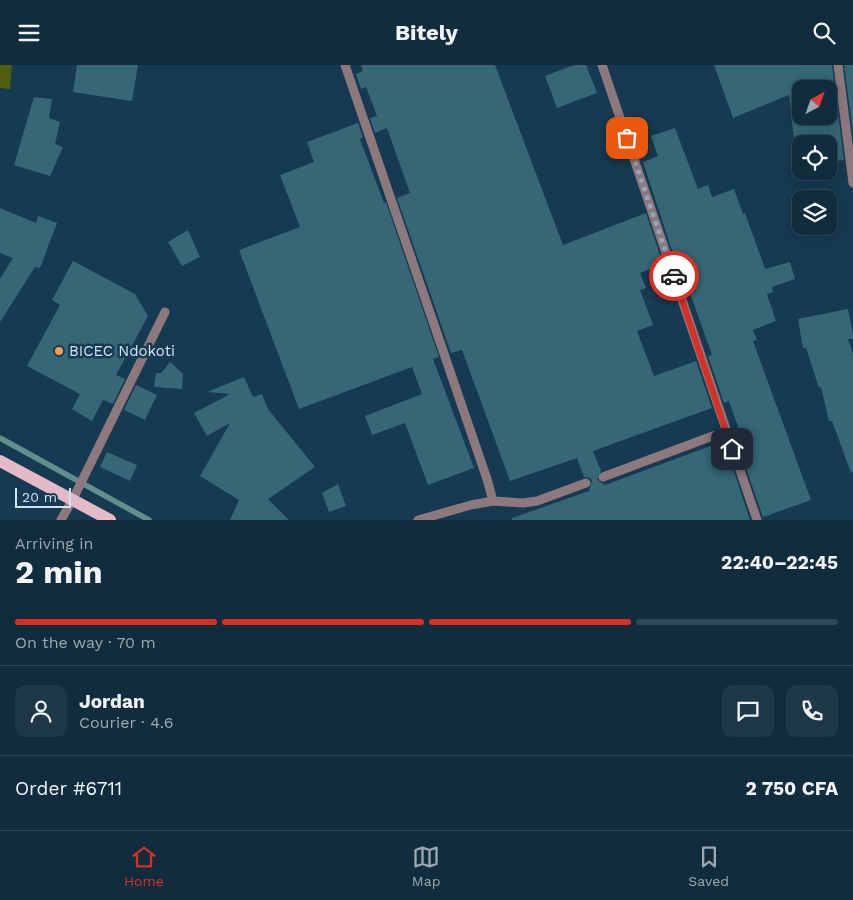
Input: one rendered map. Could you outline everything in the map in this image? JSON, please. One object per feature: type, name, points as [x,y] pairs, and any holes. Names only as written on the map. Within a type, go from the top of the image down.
[{"type":"main road","points":[[0,461],[110,520]]},
{"type":"lane","points":[[345,65],[484,469],[493,501]]},
{"type":"lane","points":[[602,65],[757,520]]},
{"type":"lane","points":[[838,65],[853,183]]},
{"type":"lane","points":[[61,520],[165,312]]},
{"type":"lane","points":[[603,477],[726,431]]},
{"type":"lane","points":[[418,520],[471,505],[493,501],[523,503],[537,501],[586,483]]},
{"type":"green space","points":[[0,65],[12,65],[10,89],[0,88]]},
{"type":"building","points":[[77,65],[138,65],[132,101],[73,92]]},
{"type":"building","points":[[361,65],[495,65],[563,245],[646,213],[663,264],[640,273],[646,288],[640,290],[653,325],[637,331],[654,376],[696,361],[712,408],[593,451],[601,471],[597,479],[605,485],[724,441],[750,520],[512,520],[512,518],[589,491],[592,481],[590,478],[584,477],[577,458],[510,481],[462,350],[451,353],[397,198],[410,193],[387,128],[375,133],[370,118],[377,116],[366,87],[361,89],[356,74],[363,71]]},
{"type":"building","points":[[574,65],[586,65],[597,93],[557,108],[545,76]]},
{"type":"building","points":[[714,65],[832,65],[834,80],[792,80],[792,121],[789,95],[733,118]]},
{"type":"building","points":[[844,65],[853,65],[853,133]]},
{"type":"building","points":[[34,97],[52,99],[49,118],[60,122],[55,144],[63,147],[50,176],[14,165]]},
{"type":"building","points":[[838,112],[844,160],[837,161],[837,135],[794,135],[792,125],[838,125]]},
{"type":"building","points":[[358,123],[363,137],[360,139],[384,203],[386,202],[439,357],[433,359],[474,468],[428,485],[405,423],[372,435],[365,416],[422,394],[412,367],[299,409],[239,250],[300,227],[280,175],[314,162],[307,142]]},
{"type":"building","points":[[675,128],[698,189],[708,185],[712,197],[734,189],[743,214],[745,213],[765,269],[790,262],[795,279],[772,287],[773,292],[767,294],[776,321],[753,330],[757,340],[753,341],[811,500],[763,517],[735,437],[741,435],[729,401],[724,403],[708,356],[712,355],[678,259],[675,260],[643,162],[658,156],[651,136]]},
{"type":"building","points":[[0,208],[36,223],[38,216],[57,223],[40,268],[35,267],[0,322],[0,279],[13,258],[0,253]]},
{"type":"building","points":[[188,230],[200,257],[182,266],[168,242]]},
{"type":"building","points":[[73,261],[135,294],[148,316],[116,375],[125,379],[113,404],[103,400],[92,421],[72,409],[80,394],[27,366],[60,305],[52,300]]},
{"type":"building","points":[[848,309],[853,334],[853,339],[848,339],[853,354],[853,472],[851,473],[832,421],[829,421],[821,387],[819,388],[806,348],[803,348],[798,319]]},
{"type":"building","points":[[170,362],[183,374],[182,389],[154,387],[156,373],[161,373]]},
{"type":"building","points":[[244,377],[253,397],[262,394],[268,409],[315,467],[268,499],[289,520],[230,520],[239,500],[200,476],[230,423],[207,436],[194,413],[230,394],[207,392]]},
{"type":"building","points":[[136,385],[157,395],[145,420],[124,410]]},
{"type":"building","points":[[107,452],[137,465],[130,481],[100,467]]},
{"type":"building","points":[[338,484],[346,506],[329,512],[322,493]]},
{"type":"waterway","points":[[0,438],[149,520]]},
{"type":"way so far","points":[[627,138],[674,276]]},
{"type":"place","name":"BICEC Ndokoti","points":[[59,351]]},
{"type":"route","points":[[674,276],[732,449]]}]
